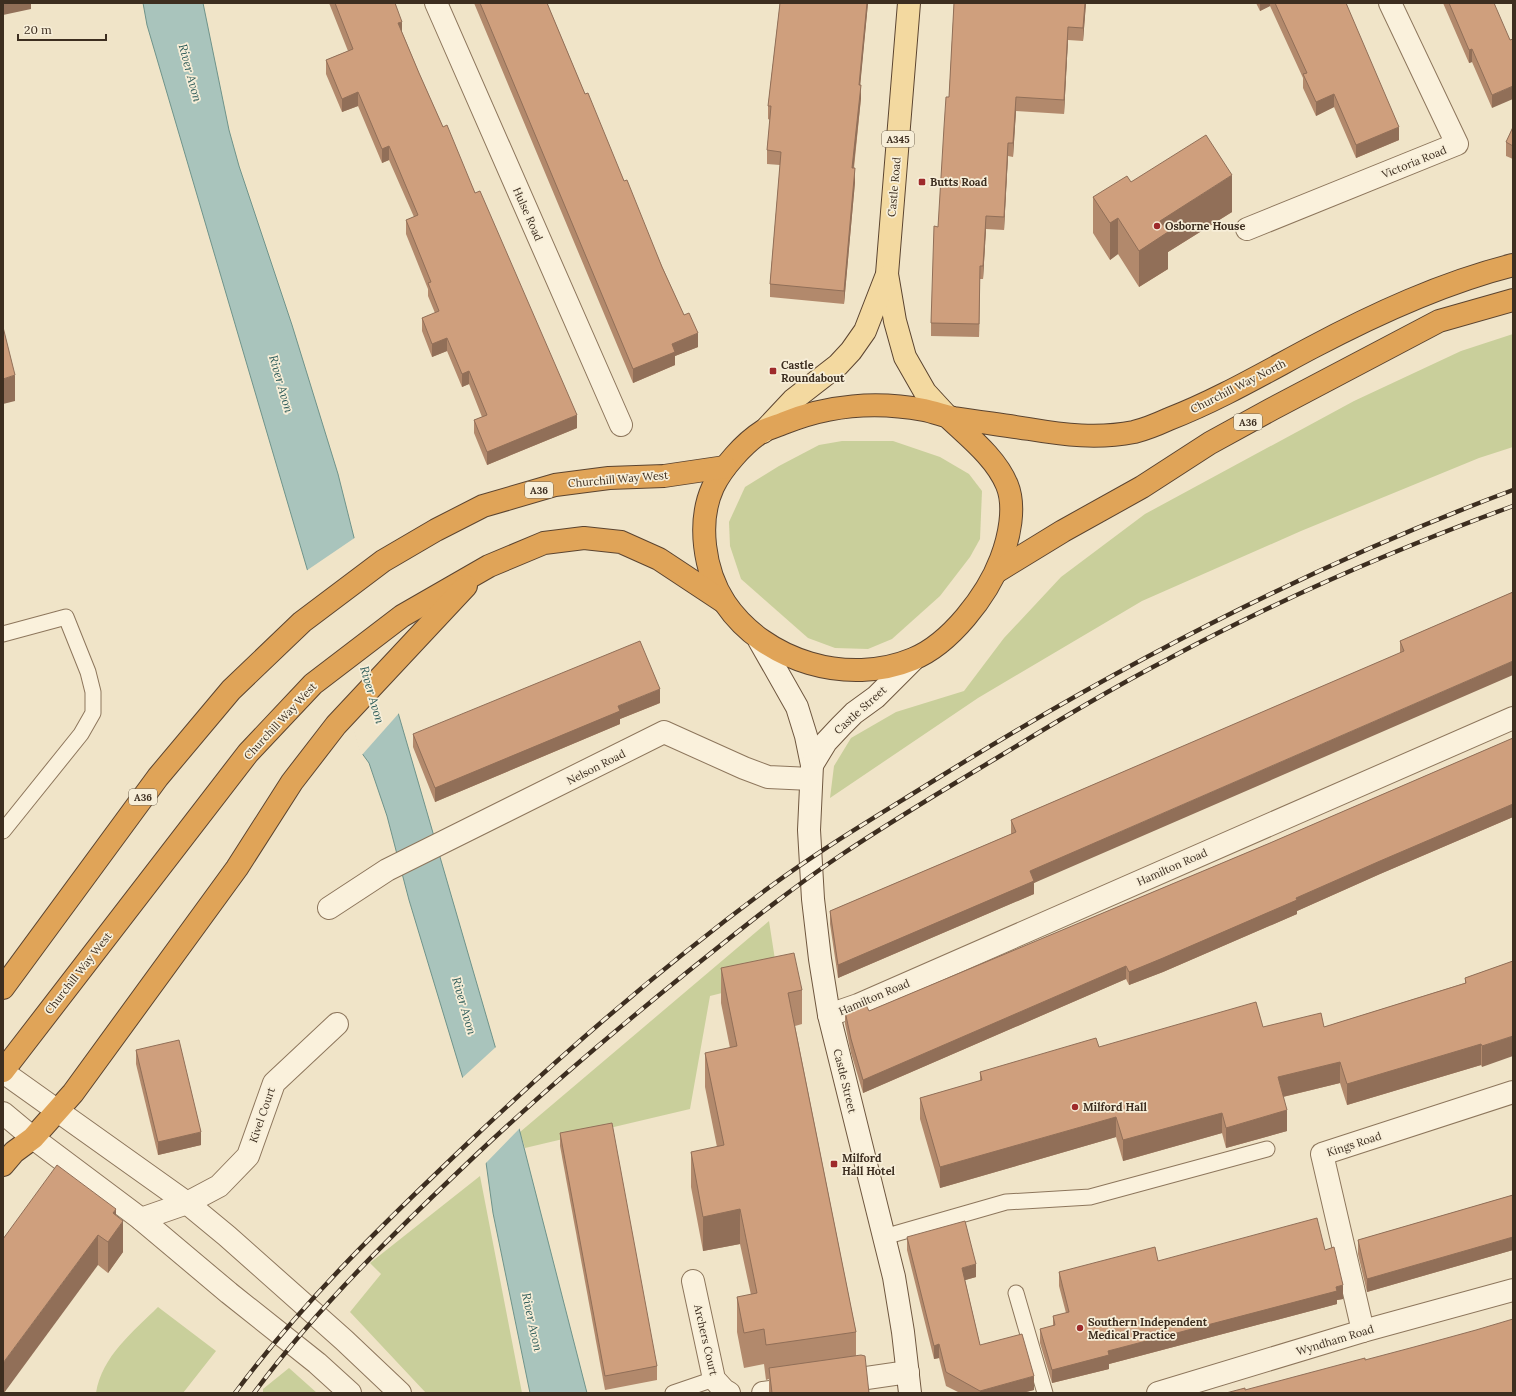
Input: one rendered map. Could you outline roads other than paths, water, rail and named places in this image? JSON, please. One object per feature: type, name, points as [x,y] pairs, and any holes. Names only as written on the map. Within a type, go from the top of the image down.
[{"type":"highway","name":"Churchill Way North","points":[[948,417],[1077,436],[1135,432],[1190,411],[1314,346],[1421,295],[1460,280],[1513,265]]},
{"type":"highway","name":"A36","points":[[996,572],[1142,487],[1210,443],[1279,405],[1439,321],[1513,300]]},
{"type":"highway","points":[[854,406],[906,408],[948,417],[985,453],[1008,487],[1011,514],[1006,546],[996,572],[979,600],[945,640],[914,659],[868,671],[821,667],[800,661],[759,640],[745,627],[724,602],[712,574],[706,548],[704,531],[705,515],[710,494],[717,478],[725,467],[762,432],[798,417],[830,409],[854,406]]},
{"type":"highway","name":"Churchill Way West","points":[[3,988],[158,776],[231,690],[302,622],[383,561],[436,530],[483,506],[555,485],[609,478],[664,476],[725,467]]},
{"type":"highway","name":"Churchill Way West","points":[[3,1071],[248,753],[313,684],[402,616],[480,571],[544,543],[584,538],[621,542],[659,559],[724,602]]},
{"type":"highway","points":[[3,1165],[14,1152],[33,1138],[73,1093],[237,868],[292,782],[336,725],[480,571]]},
{"type":"main road","name":"Castle Road","points":[[887,274],[909,3]]},
{"type":"main road","name":"A345","points":[[887,274],[895,321],[905,357],[925,392],[948,417]]},
{"type":"main road","name":"A345","points":[[762,432],[793,400],[838,365],[851,351],[865,331],[887,274]]},
{"type":"street","name":"Hulse Road","points":[[436,3],[621,425]]},
{"type":"street","name":"Victoria Road","points":[[1247,229],[1457,144],[1390,3]]},
{"type":"street","name":"Castle Street","points":[[759,640],[797,707],[806,736],[812,772],[810,830],[813,899],[820,959],[829,1015],[894,1277],[910,1393]]},
{"type":"street","name":"Castle Street","points":[[812,772],[826,742],[854,713],[876,697],[914,659]]},
{"type":"street","name":"Hamilton Road","points":[[829,1015],[858,1005],[1513,718]]},
{"type":"street","name":"Nelson Road","points":[[328,908],[392,868],[455,838],[664,732],[768,777],[812,772]]},
{"type":"street","name":"Kivel Court","points":[[141,1219],[187,1203],[219,1186],[248,1156],[274,1083],[337,1024]]},
{"type":"street","points":[[3,1071],[187,1203],[227,1236],[344,1340],[400,1393]]},
{"type":"street","name":"Kings Road","points":[[1363,1331],[1322,1154],[1513,1092]]},
{"type":"street","points":[[3,1113],[33,1138],[141,1219],[229,1293],[317,1362],[350,1393]]},
{"type":"street","name":"Archers Court","points":[[693,1281],[722,1386]]},
{"type":"street","name":"Wyndham Road","points":[[1158,1393],[1363,1331],[1513,1290]]},
{"type":"street","points":[[763,1393],[908,1372]]},
{"type":"lane","points":[[3,634],[66,617],[88,672],[93,692],[93,713],[81,734],[3,831]]},
{"type":"lane","points":[[884,1237],[1006,1202],[1090,1197],[1267,1149]]},
{"type":"lane","points":[[1016,1293],[1045,1393]]},
{"type":"lane","points":[[674,1393],[722,1386]]},
{"type":"water","name":"River Avon","points":[[143,3],[203,3],[229,130],[239,166],[292,325],[338,474],[399,716],[520,1132],[587,1393],[530,1393],[493,1213],[484,1148],[409,900],[387,816],[369,763],[361,752],[147,25]]},
{"type":"railway","points":[[235,1393],[288,1326],[317,1294],[406,1202],[468,1143],[615,1010],[653,978],[771,886],[853,830],[938,778],[1076,696],[1147,657],[1291,584],[1438,519],[1513,490]]},
{"type":"railway","points":[[254,1393],[279,1360],[333,1298],[361,1268],[478,1153],[530,1105],[664,991],[765,910],[822,868],[900,817],[1021,743],[1148,669],[1296,595],[1382,557],[1513,506]]},
{"type":"place","name":"Butts Road","points":[[922,182]]},
{"type":"place","name":"Osborne House","points":[[1157,226]]},
{"type":"place","name":"Castle Roundabout","points":[[773,371]]},
{"type":"place","name":"Milford Hall","points":[[1075,1107]]},
{"type":"place","name":"Milford Hall Hotel","points":[[834,1164]]},
{"type":"place","name":"Southern Independent Medical Practice","points":[[1080,1328]]}]
